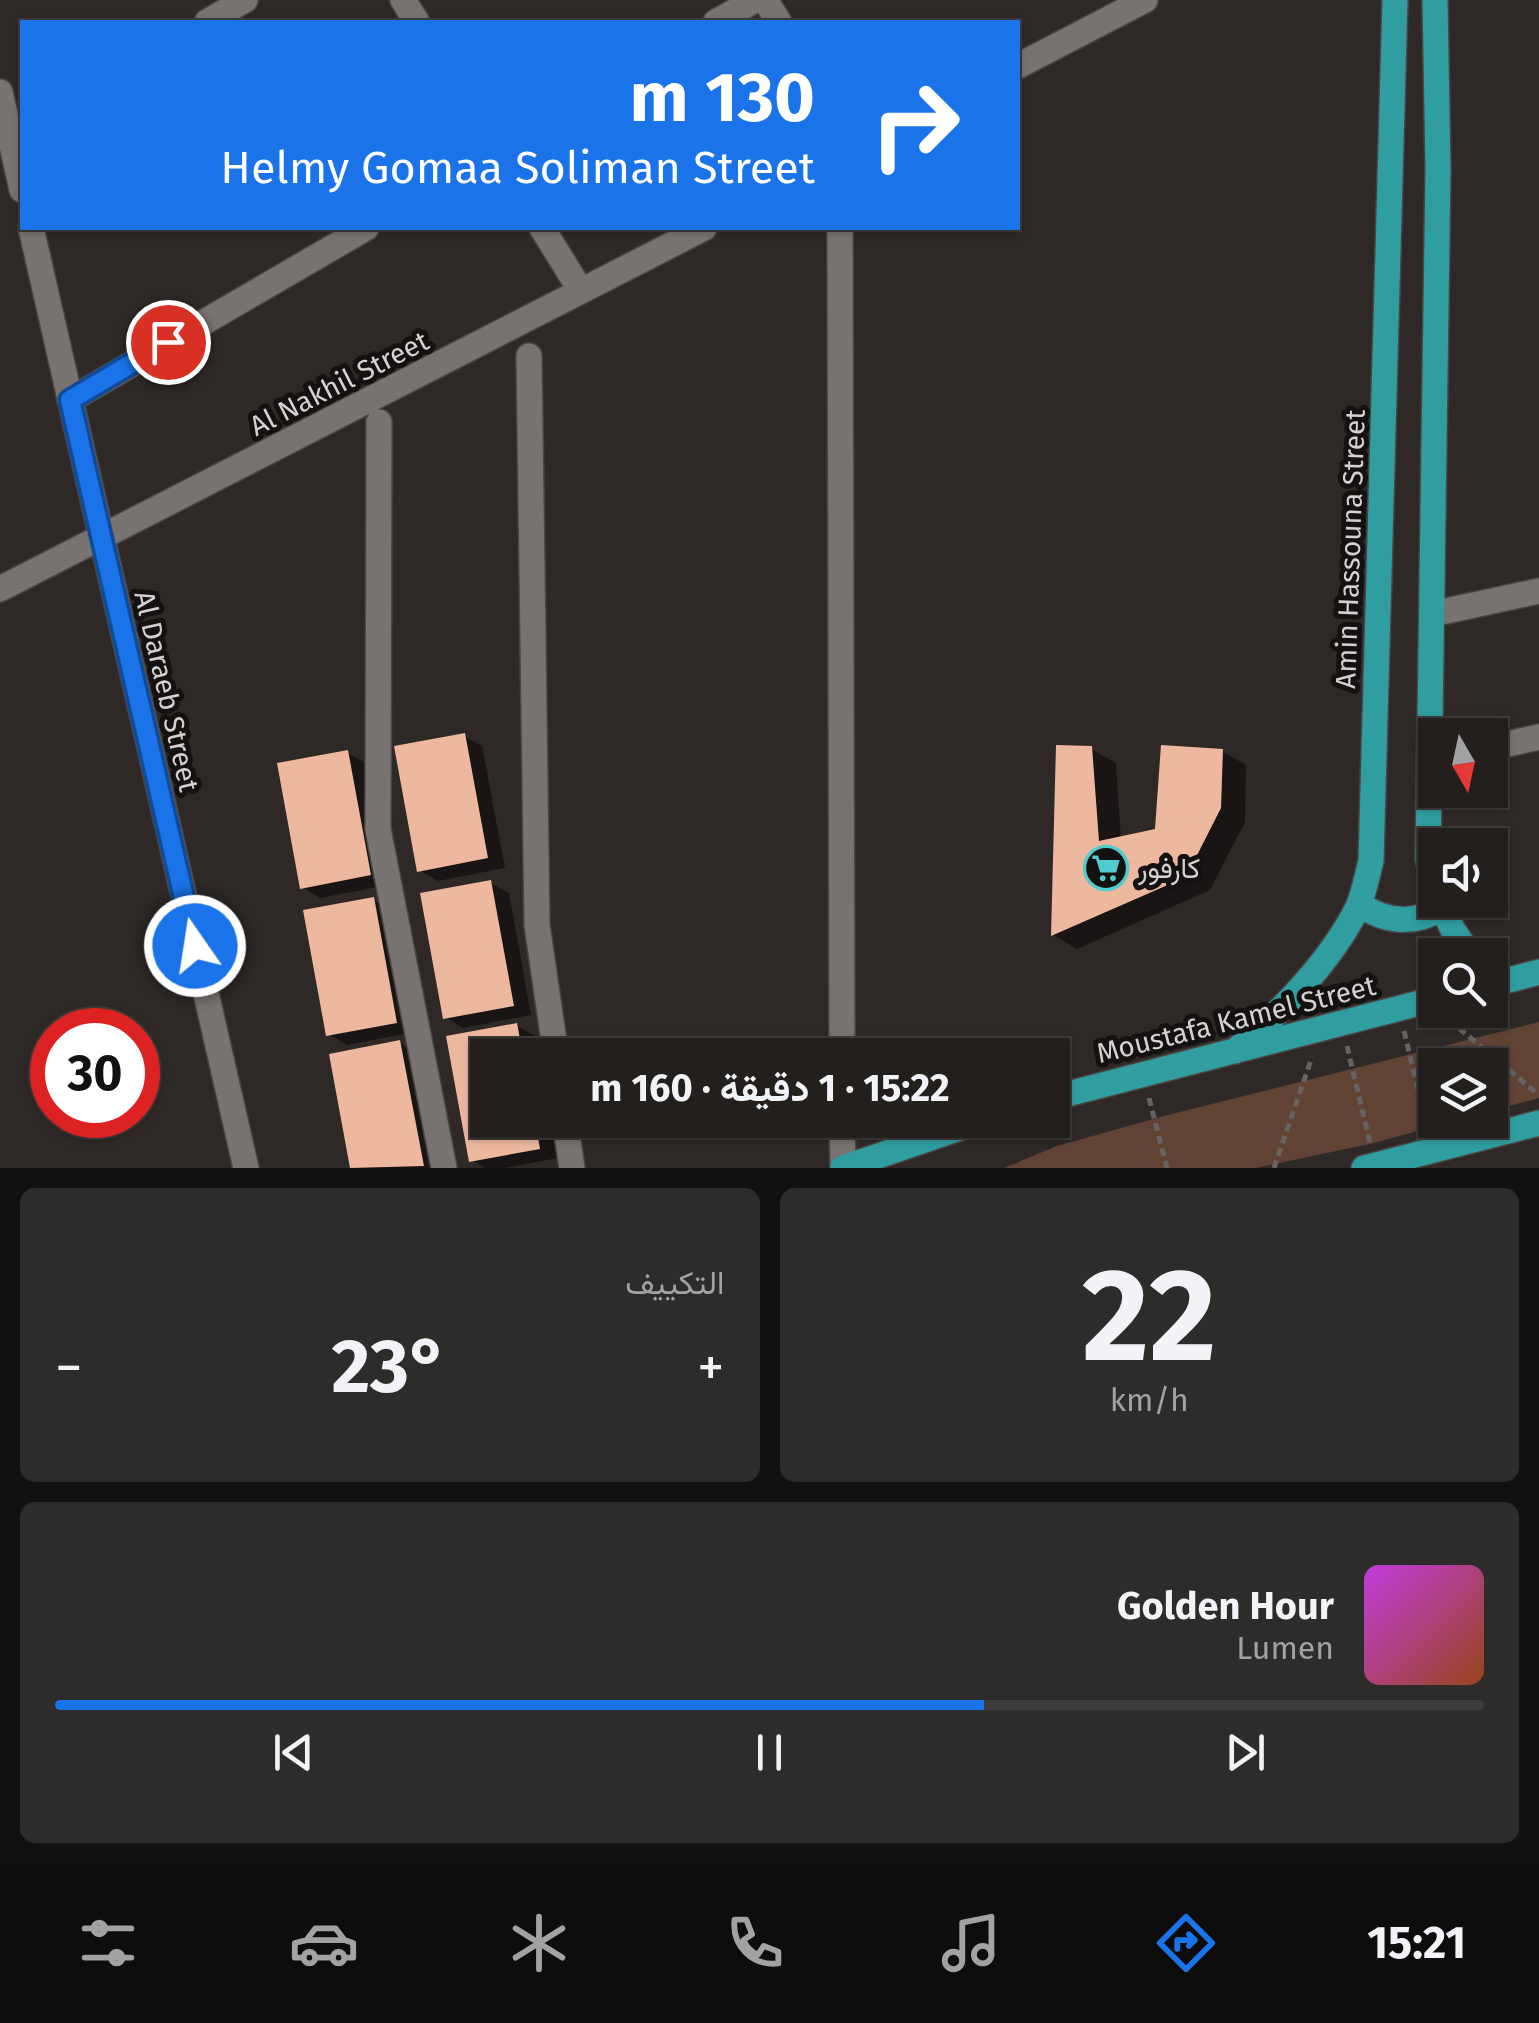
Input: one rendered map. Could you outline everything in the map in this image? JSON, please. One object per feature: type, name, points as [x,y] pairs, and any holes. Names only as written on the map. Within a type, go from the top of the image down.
[{"type":"main road","name":"Amin Hassouna Street","points":[[1235,1051],[1294,996],[1319,965],[1359,904],[1371,861],[1396,0]]},
{"type":"main road","points":[[1432,718],[1436,0]]},
{"type":"main road","points":[[1359,904],[1381,917],[1406,920],[1418,912]]},
{"type":"main road","points":[[1508,979],[1539,972]]},
{"type":"main road","name":"Moustafa Kamel Street","points":[[1070,1093],[1418,1003]]},
{"type":"main road","points":[[1370,1167],[1539,1123]]},
{"type":"main road","points":[[843,1168],[930,1138]]},
{"type":"street","points":[[210,20],[244,0]]},
{"type":"street","points":[[720,20],[755,0]]},
{"type":"street","points":[[1020,65],[1145,0]]},
{"type":"street","points":[[0,92],[17,137],[20,169]]},
{"type":"street","name":"Al Daraeb Street","points":[[31,230],[246,1168]]},
{"type":"street","points":[[70,400],[363,230]]},
{"type":"street","points":[[543,230],[581,291]]},
{"type":"street","name":"Al Nakhil Street","points":[[0,589],[700,230]]},
{"type":"street","points":[[840,230],[842,1038]]},
{"type":"street","points":[[528,356],[537,925],[554,1038]]},
{"type":"street","points":[[379,422],[377,818],[444,1168]]},
{"type":"street","points":[[1432,614],[1539,591]]},
{"type":"street","points":[[1508,744],[1539,737]]},
{"type":"street","points":[[568,1138],[572,1168]]},
{"type":"street","points":[[842,1138],[843,1168]]},
{"type":"path","points":[[1399,1008],[1432,1150]]},
{"type":"path","points":[[1332,1026],[1370,1167]]},
{"type":"path","points":[[1274,1168],[1332,1026]]},
{"type":"path","points":[[1458,1028],[1539,1095]]},
{"type":"path","points":[[1142,1074],[1167,1168]]},
{"type":"shaded area","points":[[1539,1022],[1539,1098],[1508,1106],[1508,1048],[1435,1048]]},
{"type":"shaded area","points":[[1418,1052],[1418,1131],[1256,1168],[1004,1168],[1057,1146]]},
{"type":"building","points":[[465,733],[488,858],[417,872],[394,746]]},
{"type":"building","points":[[1056,745],[1092,746],[1099,841],[1155,829],[1161,745],[1223,749],[1221,808],[1186,877],[1051,936]]},
{"type":"building","points":[[348,750],[371,875],[300,889],[277,763]]},
{"type":"building","points":[[491,880],[514,1006],[443,1019],[420,893]]},
{"type":"building","points":[[374,897],[397,1023],[326,1036],[303,910]]},
{"type":"building","points":[[517,1023],[520,1038],[470,1038],[470,1138],[538,1138],[540,1149],[469,1162],[446,1036]]},
{"type":"building","points":[[400,1040],[424,1166],[350,1168],[329,1054]]},
{"type":"place","name":"كارفور","points":[[1106,868]]},
{"type":"route","points":[[168,342],[70,400],[195,946]]}]
